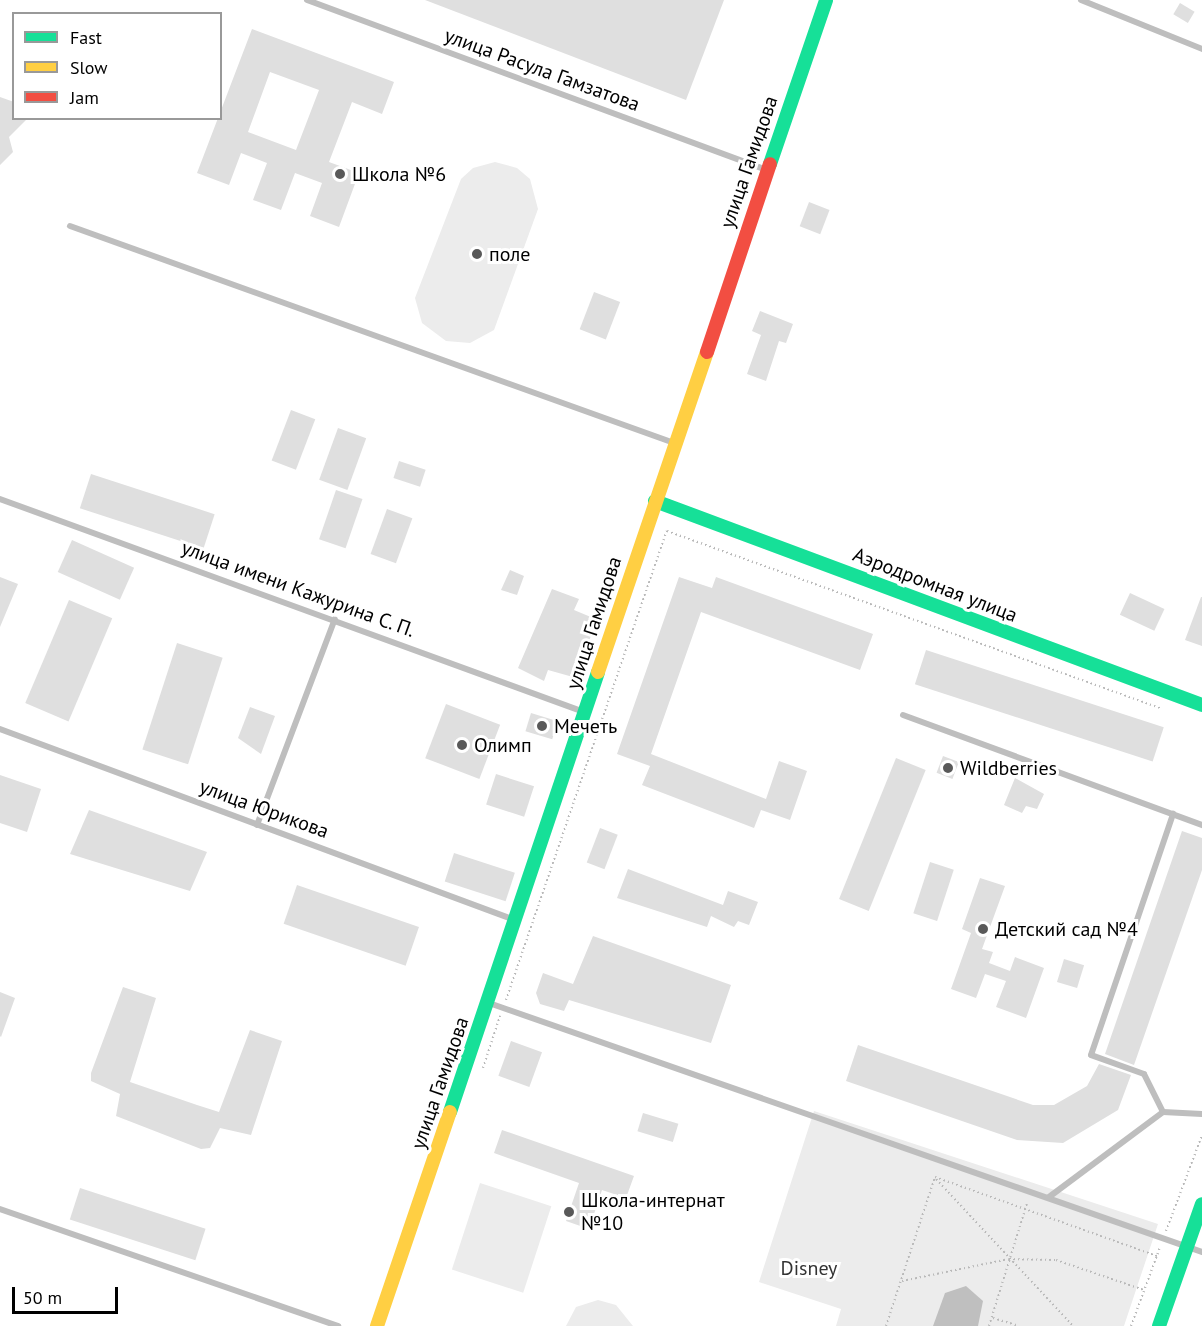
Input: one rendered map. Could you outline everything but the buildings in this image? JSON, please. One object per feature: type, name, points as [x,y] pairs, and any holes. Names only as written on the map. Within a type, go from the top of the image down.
[{"type":"street","name":"улица Гамидова","points":[[377,1326],[516,920],[766,170],[826,0]]},
{"type":"street","name":"Аэродромная улица","points":[[655,501],[1202,705]]},
{"type":"street","points":[[1159,1326],[1202,1204]]},
{"type":"lane","name":"улица Расула Гамзатова","points":[[307,0],[766,170]]},
{"type":"lane","points":[[1081,0],[1202,49]]},
{"type":"lane","points":[[69,226],[674,444]]},
{"type":"lane","name":"улица имени Кажурина С. П.","points":[[0,498],[335,619],[585,713]]},
{"type":"lane","points":[[257,825],[335,619]]},
{"type":"lane","points":[[903,715],[1202,825]]},
{"type":"lane","name":"улица Юрикова","points":[[0,729],[516,920]]},
{"type":"lane","points":[[1163,1112],[1144,1074],[1091,1055],[1173,814]]},
{"type":"lane","points":[[488,1002],[1202,1252]]},
{"type":"lane","points":[[1049,1197],[1163,1112],[1202,1114]]},
{"type":"lane","points":[[0,1209],[338,1326]]},
{"type":"path","points":[[481,1073],[667,531],[1168,711]]},
{"type":"path","points":[[935,1177],[1157,1256]]},
{"type":"path","points":[[935,1177],[1073,1326]]},
{"type":"path","points":[[886,1326],[935,1177]]},
{"type":"path","points":[[989,1326],[1031,1191]]},
{"type":"path","points":[[902,1281],[1009,1259],[1056,1260],[1144,1290]]},
{"type":"path","points":[[992,1318],[1019,1326]]},
{"type":"green space","name":"поле","points":[[495,162],[517,168],[530,179],[538,209],[494,330],[470,343],[446,341],[422,323],[415,298],[461,179],[473,168]]},
{"type":"green space","name":"Disney","points":[[814,1111],[1158,1224],[1124,1326],[836,1326],[841,1309],[759,1282]]},
{"type":"green space","points":[[480,1183],[551,1206],[523,1293],[452,1270]]},
{"type":"green space","points":[[598,1300],[616,1305],[633,1326],[566,1326],[576,1307]]},
{"type":"shaded area","points":[[966,1286],[983,1301],[978,1326],[933,1326],[945,1293]]},
{"type":"traffic: fast","points":[[770,164],[826,0]]},
{"type":"traffic: fast","points":[[655,501],[1202,705]]},
{"type":"traffic: fast","points":[[450,1112],[598,672]]},
{"type":"traffic: fast","points":[[1159,1326],[1202,1204]]},
{"type":"traffic: slow","points":[[598,672],[707,352]]},
{"type":"traffic: slow","points":[[377,1326],[450,1112]]},
{"type":"traffic: jam","points":[[707,352],[770,164]]},
{"type":"place","name":"Школа №6","points":[[340,174]]},
{"type":"place","name":"поле","points":[[477,254]]},
{"type":"place","name":"Мечеть","points":[[542,726]]},
{"type":"place","name":"Олимп","points":[[462,745]]},
{"type":"place","name":"Wildberries","points":[[948,768]]},
{"type":"place","name":"Детский сад №4","points":[[983,929]]},
{"type":"place","name":"Школа-интернат №10","points":[[569,1212]]}]
